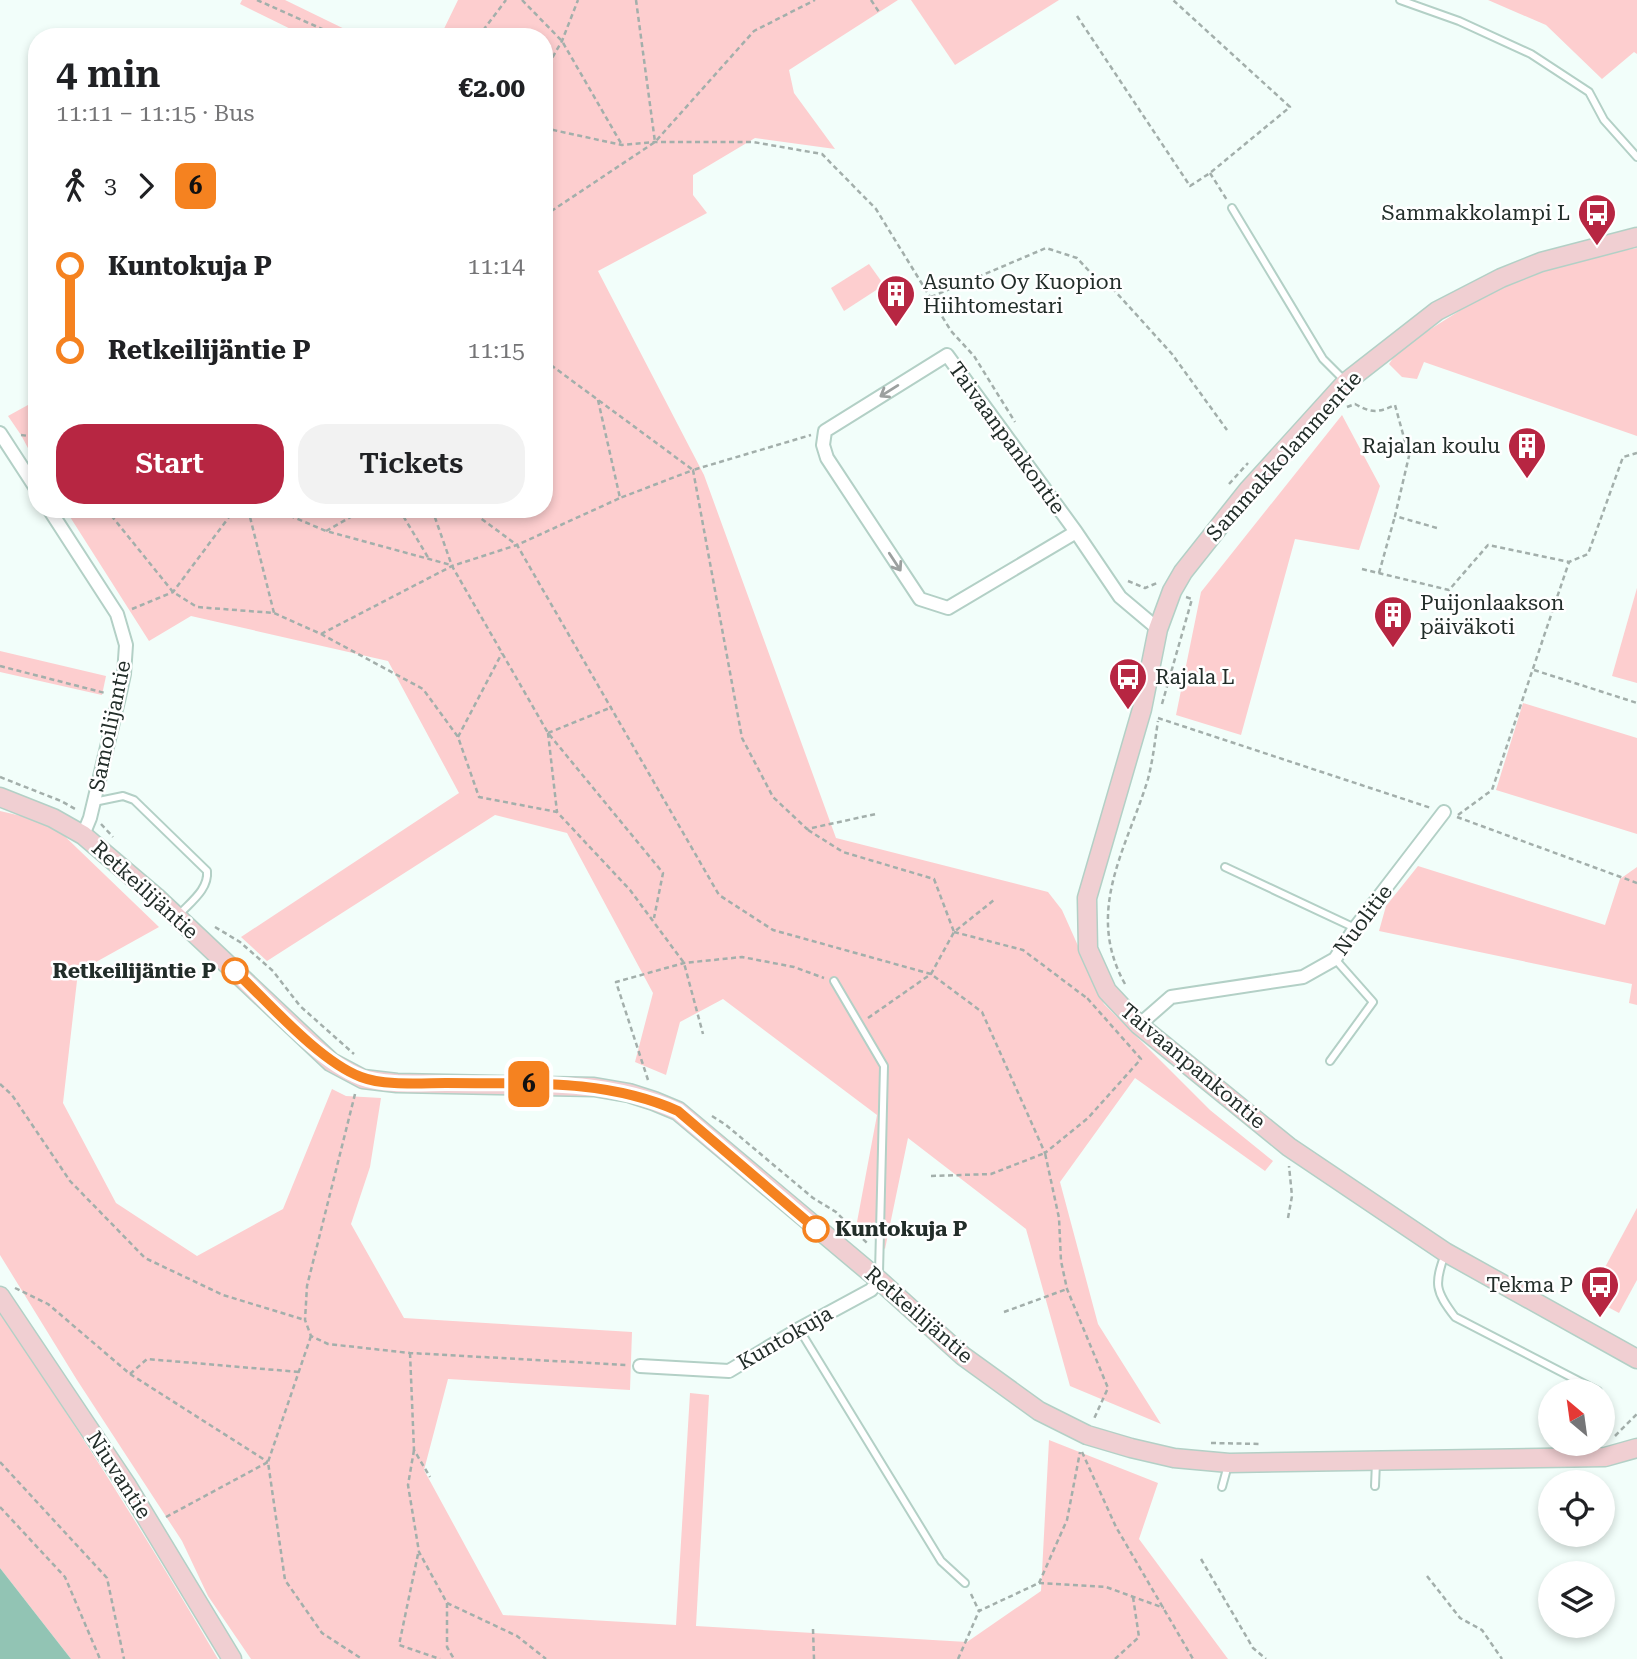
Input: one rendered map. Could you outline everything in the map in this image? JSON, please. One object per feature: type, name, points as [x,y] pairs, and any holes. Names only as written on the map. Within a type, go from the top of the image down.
[{"type":"street","name":"Sammakkolammentie","points":[[1158,629],[1172,591],[1183,572],[1248,490],[1346,382],[1437,311],[1501,278],[1541,262],[1637,237]]},
{"type":"street","name":"Taivaanpankontie","points":[[1076,532],[948,608],[920,599],[827,458],[823,445],[825,431],[947,355],[1076,532],[1120,597],[1158,629],[1142,709],[1087,898],[1088,950],[1107,991],[1139,1025],[1289,1147],[1445,1252],[1637,1359]]},
{"type":"street","points":[[0,433],[28,476]]},
{"type":"street","name":"Samoilijantie","points":[[55,518],[117,614],[126,645],[119,697],[94,802],[83,835]]},
{"type":"street","name":"Retkeilijäntie","points":[[0,797],[53,818],[83,835],[177,917],[331,1062],[363,1079],[397,1083],[594,1087],[629,1093],[678,1111],[879,1280],[974,1364],[1039,1411],[1087,1435],[1174,1458],[1229,1463],[1605,1457],[1637,1448]]},
{"type":"street","name":"Nuolitie","points":[[1139,1025],[1171,997],[1303,977],[1335,959],[1355,928],[1444,812]]},
{"type":"street","name":"Kuntokuja","points":[[640,1366],[729,1371],[871,1290],[879,1280]]},
{"type":"street","name":"Niuvantie","points":[[6,1291],[232,1659]]},
{"type":"lane","points":[[1401,0],[1459,21],[1531,54],[1589,92],[1604,120],[1637,157]]},
{"type":"lane","points":[[1232,208],[1323,359],[1346,382]]},
{"type":"lane","points":[[94,802],[123,796],[134,800],[207,871],[208,881],[204,888],[177,917]]},
{"type":"lane","points":[[1225,867],[1355,928]]},
{"type":"lane","points":[[1330,1061],[1373,1002],[1335,959]]},
{"type":"lane","points":[[834,981],[884,1066],[879,1280]]},
{"type":"lane","points":[[1445,1252],[1436,1279],[1440,1298],[1455,1317],[1575,1379]]},
{"type":"lane","points":[[799,1329],[942,1561],[965,1583]]},
{"type":"lane","points":[[1375,1486],[1376,1460]]},
{"type":"lane","points":[[1222,1487],[1229,1463]]},
{"type":"path","points":[[257,0],[320,28]]},
{"type":"path","points":[[485,28],[506,0]]},
{"type":"path","points":[[522,0],[549,28]]},
{"type":"path","points":[[553,56],[578,0]]},
{"type":"path","points":[[636,0],[655,142]]},
{"type":"path","points":[[553,210],[655,142],[754,31],[816,0]]},
{"type":"path","points":[[871,0],[879,12]]},
{"type":"path","points":[[1077,16],[1190,186],[1210,173],[1290,107],[1173,0]]},
{"type":"path","points":[[553,32],[562,41],[622,145]]},
{"type":"path","points":[[553,130],[622,145],[655,142],[753,142],[822,154],[876,209],[951,331],[974,356],[1016,423]]},
{"type":"path","points":[[1210,173],[1232,208]]},
{"type":"path","points":[[931,297],[1046,248],[1077,258],[1114,290],[1172,354],[1227,430]]},
{"type":"path","points":[[553,367],[693,470],[742,738],[773,797],[807,830],[843,852],[934,879],[954,932]]},
{"type":"path","points":[[598,400],[620,498]]},
{"type":"path","points":[[1345,408],[1355,404],[1370,412],[1382,411],[1395,405],[1409,456],[1378,573]]},
{"type":"path","points":[[321,634],[452,566],[517,545],[620,498],[693,470],[825,431]]},
{"type":"path","points":[[21,435],[28,436]]},
{"type":"path","points":[[1362,569],[1449,590],[1488,545],[1569,562],[1588,554],[1623,457],[1637,453]]},
{"type":"path","points":[[1395,516],[1437,528]]},
{"type":"path","points":[[113,518],[173,592],[197,607],[274,612],[423,689],[458,737],[479,797],[556,812],[630,890],[684,963],[703,1034]]},
{"type":"path","points":[[125,612],[173,592],[228,518]]},
{"type":"path","points":[[250,518],[274,612]]},
{"type":"path","points":[[295,518],[326,531],[452,566]]},
{"type":"path","points":[[326,531],[349,518]]},
{"type":"path","points":[[404,518],[429,559]]},
{"type":"path","points":[[435,518],[452,566],[548,733],[663,873],[653,920]]},
{"type":"path","points":[[480,518],[517,545],[719,895],[773,930],[931,974],[982,1013],[1045,1153],[1059,1218],[1061,1261],[1067,1289],[1108,1388],[1087,1435],[1068,1520],[1039,1583]]},
{"type":"path","points":[[1569,562],[1492,790],[1456,817],[1637,883]]},
{"type":"path","points":[[1126,580],[1145,588],[1158,582]]},
{"type":"path","points":[[1161,706],[1192,599]]},
{"type":"path","points":[[458,737],[502,652]]},
{"type":"path","points":[[0,666],[119,697]]},
{"type":"path","points":[[1532,670],[1637,704]]},
{"type":"path","points":[[548,733],[612,707]]},
{"type":"path","points":[[1130,991],[1115,962],[1108,927],[1107,902],[1118,856],[1148,778],[1158,718],[1444,812]]},
{"type":"path","points":[[548,733],[556,812]]},
{"type":"path","points":[[807,830],[876,814]]},
{"type":"path","points":[[859,1024],[931,974],[954,932],[994,900]]},
{"type":"path","points":[[931,1175],[991,1174],[1045,1153],[1088,1118],[1141,1059],[1088,999],[1023,950],[954,932]]},
{"type":"path","points":[[648,1080],[616,982],[684,963],[743,957],[794,967],[834,981]]},
{"type":"path","points":[[1088,999],[1123,981]]},
{"type":"path","points":[[362,1659],[322,1633],[285,1580],[268,1462],[311,1336],[305,1320],[307,1286],[356,1091],[363,1079]]},
{"type":"path","points":[[0,1084],[12,1095],[70,1181],[145,1258],[223,1295],[305,1320]]},
{"type":"path","points":[[1288,1217],[1292,1196],[1288,1162],[1297,1168]]},
{"type":"path","points":[[1004,1312],[1067,1289]]},
{"type":"path","points":[[6,1291],[48,1304],[130,1374],[268,1462]]},
{"type":"path","points":[[311,1336],[328,1344],[410,1353],[640,1366]]},
{"type":"path","points":[[410,1353],[414,1450],[408,1485],[419,1552],[447,1603],[447,1647],[454,1659]]},
{"type":"path","points":[[130,1374],[147,1359],[299,1372]]},
{"type":"path","points":[[1615,1436],[1637,1413]]},
{"type":"path","points":[[1087,1435],[1116,1527],[1193,1659]]},
{"type":"path","points":[[414,1450],[430,1477]]},
{"type":"path","points":[[0,1462],[107,1578],[124,1659]]},
{"type":"path","points":[[151,1525],[268,1462]]},
{"type":"path","points":[[0,1507],[65,1577],[100,1659]]},
{"type":"path","points":[[419,1552],[399,1645],[440,1659]]},
{"type":"path","points":[[1201,1559],[1253,1648],[1266,1659]]},
{"type":"path","points":[[1427,1576],[1460,1618],[1482,1630],[1502,1659]]},
{"type":"path","points":[[965,1583],[979,1611]]},
{"type":"path","points":[[958,1659],[979,1611],[1039,1583],[1106,1587],[1164,1608]]},
{"type":"path","points":[[1115,1659],[1139,1637],[1133,1597]]},
{"type":"path","points":[[447,1603],[517,1636],[545,1659]]},
{"type":"path","points":[[813,1629],[814,1659]]},
{"type":"shaded area","points":[[242,0],[285,0],[343,28],[289,28],[240,4]]},
{"type":"shaded area","points":[[458,0],[898,0],[789,70],[794,93],[835,149],[755,138],[693,175],[693,195],[707,213],[598,271],[704,475],[836,838],[1048,892],[1062,910],[1104,1004],[1210,1110],[1273,1161],[1265,1171],[1135,1078],[1060,1182],[1098,1324],[1161,1424],[1070,1386],[1026,1229],[908,1138],[885,1249],[857,1222],[877,1115],[723,999],[680,1022],[666,1075],[635,1062],[653,993],[567,833],[495,815],[267,961],[241,937],[459,793],[388,661],[191,616],[149,641],[71,518],[553,518],[553,28],[444,28]]},
{"type":"shaded area","points":[[911,0],[1059,0],[955,65]]},
{"type":"shaded area","points":[[1488,0],[1637,0],[1637,54],[1634,52],[1602,79],[1546,25]]},
{"type":"shaded area","points":[[1637,248],[1637,436],[1424,362],[1417,379],[1402,377],[1389,364],[1399,349],[1475,301],[1518,279],[1571,261]]},
{"type":"shaded area","points":[[869,264],[884,285],[844,311],[831,288]]},
{"type":"shaded area","points":[[28,405],[28,448],[21,435],[8,416]]},
{"type":"shaded area","points":[[1342,415],[1380,486],[1359,550],[1295,539],[1241,735],[1176,715],[1201,592]]},
{"type":"shaded area","points":[[1637,588],[1637,683],[1612,676]]},
{"type":"shaded area","points":[[0,651],[106,676],[102,695],[0,672]]},
{"type":"shaded area","points":[[1523,703],[1637,738],[1637,834],[1496,790]]},
{"type":"shaded area","points":[[0,811],[51,823],[159,927],[78,972],[63,1103],[116,1203],[197,1256],[283,1209],[332,1089],[346,1096],[381,1098],[370,1167],[351,1224],[404,1318],[632,1332],[630,1390],[448,1379],[424,1470],[503,1615],[676,1625],[690,1393],[709,1395],[696,1626],[967,1642],[1041,1591],[1049,1440],[1158,1483],[1139,1539],[1228,1659],[251,1659],[208,1596],[182,1541],[77,1380],[0,1255]]},
{"type":"shaded area","points":[[1418,866],[1605,925],[1620,879],[1637,867],[1637,1005],[1629,1003],[1632,984],[1379,931],[1386,906]]},
{"type":"shaded area","points":[[1637,1208],[1637,1280],[1619,1313],[1589,1297]]},
{"type":"shaded area","points":[[0,1314],[112,1484],[218,1659],[71,1659],[0,1568]]},
{"type":"shaded area","points":[[0,1568],[71,1659],[0,1659]]},
{"type":"bus line","name":"6","points":[[235,971],[331,1062],[363,1079],[397,1083],[594,1087],[629,1093],[678,1111],[816,1229]]},
{"type":"place","name":"Sammakkolampi L","points":[[1597,247]]},
{"type":"place","name":"Asunto Oy Kuopion Hiihtomestari","points":[[896,328]]},
{"type":"place","name":"Rajalan koulu","points":[[1527,480]]},
{"type":"place","name":"Puijonlaakson päiväkoti","points":[[1393,649]]},
{"type":"place","name":"Rajala L","points":[[1128,711]]},
{"type":"place","name":"Retkeilijäntie P","points":[[235,971]]},
{"type":"place","name":"Kuntokuja P","points":[[816,1229]]},
{"type":"place","name":"Tekma P","points":[[1600,1319]]}]
